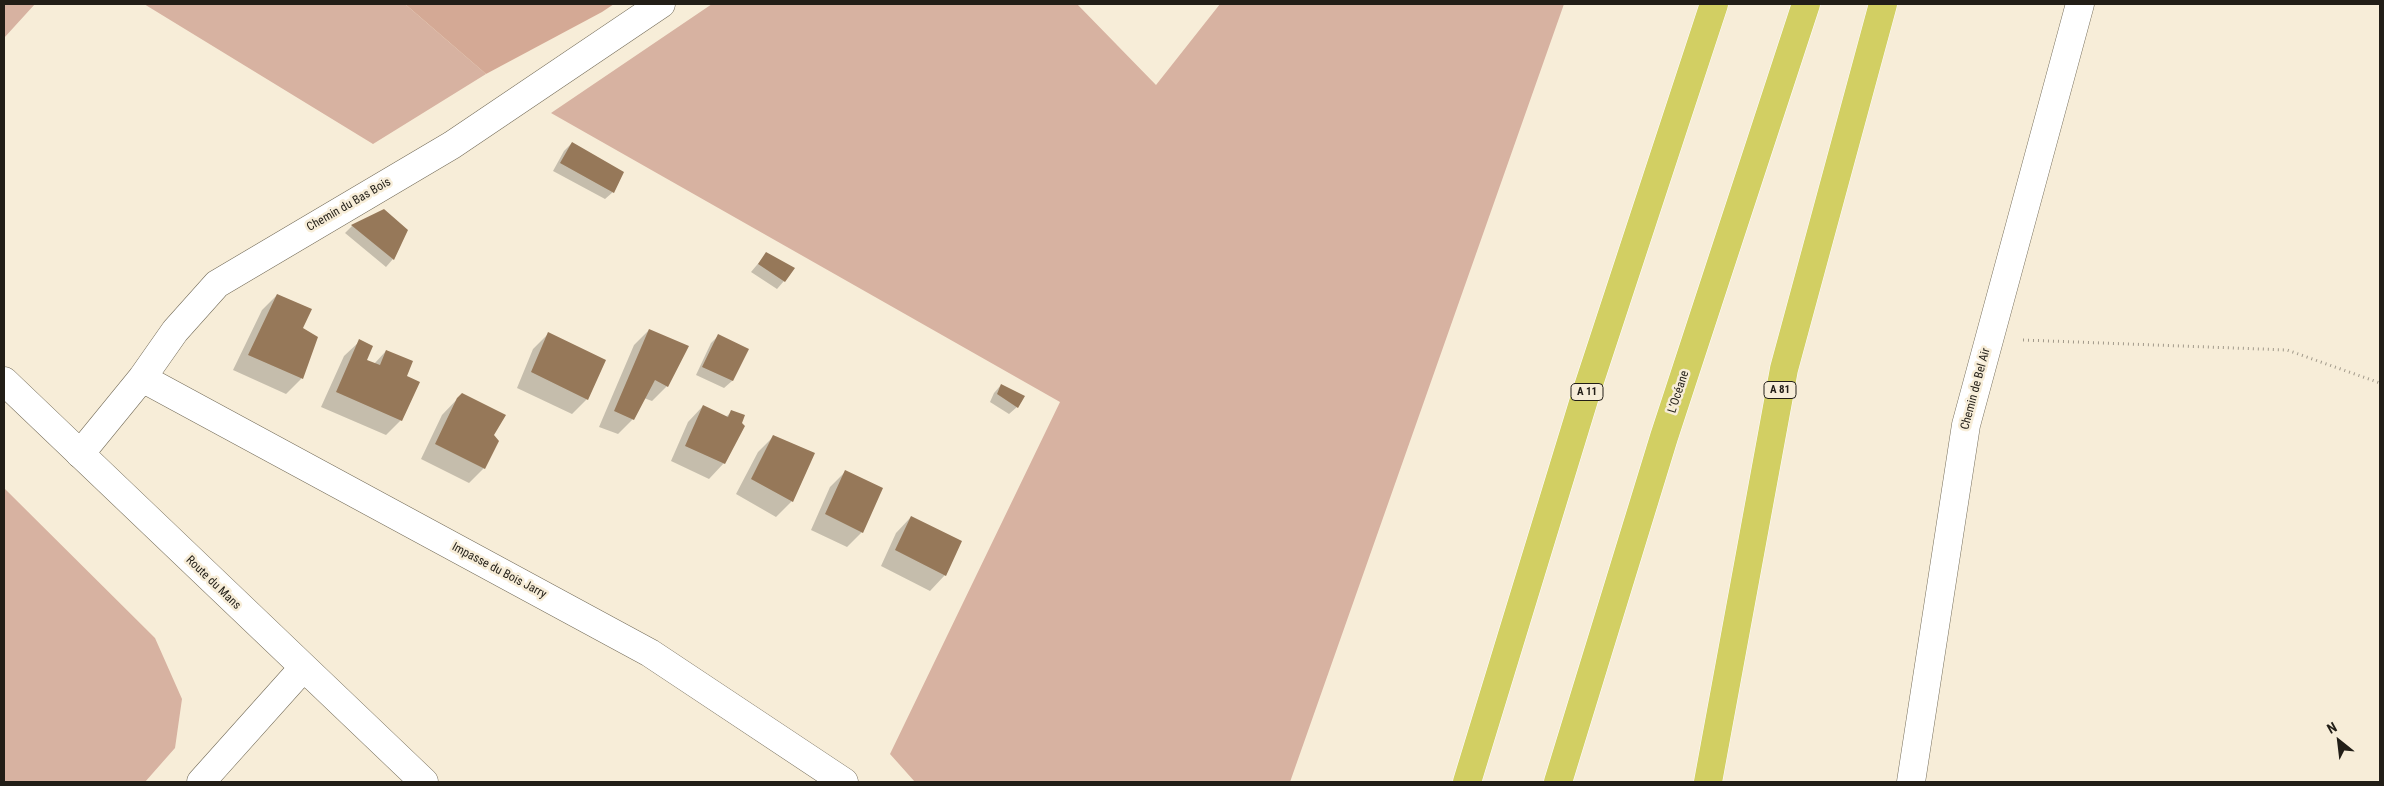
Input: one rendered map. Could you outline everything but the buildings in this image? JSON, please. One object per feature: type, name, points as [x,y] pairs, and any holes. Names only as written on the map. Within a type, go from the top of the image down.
[{"type":"highway","name":"A 11","points":[[1467,782],[1586,393],[1714,4]]},
{"type":"highway","name":"L’Océane","points":[[1558,782],[1664,437],[1806,4]]},
{"type":"highway","name":"A 81","points":[[1708,782],[1784,370],[1883,4]]},
{"type":"street","name":"Chemin du Bas Bois","points":[[80,454],[142,378],[175,331],[218,284],[452,145],[661,4]]},
{"type":"street","name":"Chemin de Bel Air","points":[[1912,782],[1966,425],[2080,4]]},
{"type":"street","name":"Impasse du Bois Jarry","points":[[142,378],[650,653],[844,782]]},
{"type":"street","name":"Route du Mans","points":[[4,382],[302,668],[424,782]]},
{"type":"street","points":[[201,782],[302,668]]},
{"type":"path","points":[[1990,338],[2287,350],[2380,383]]},
{"type":"shaded area","points":[[4,4],[35,4],[4,38]]},
{"type":"shaded area","points":[[144,4],[405,4],[486,74],[373,144]]},
{"type":"shaded area","points":[[405,4],[614,4],[486,74]]},
{"type":"shaded area","points":[[712,4],[1077,4],[1156,85],[1220,4],[1564,4],[1290,782],[915,782],[890,754],[1060,402],[551,113]]},
{"type":"shaded area","points":[[4,488],[155,638],[182,699],[175,748],[145,782],[4,782]]}]
